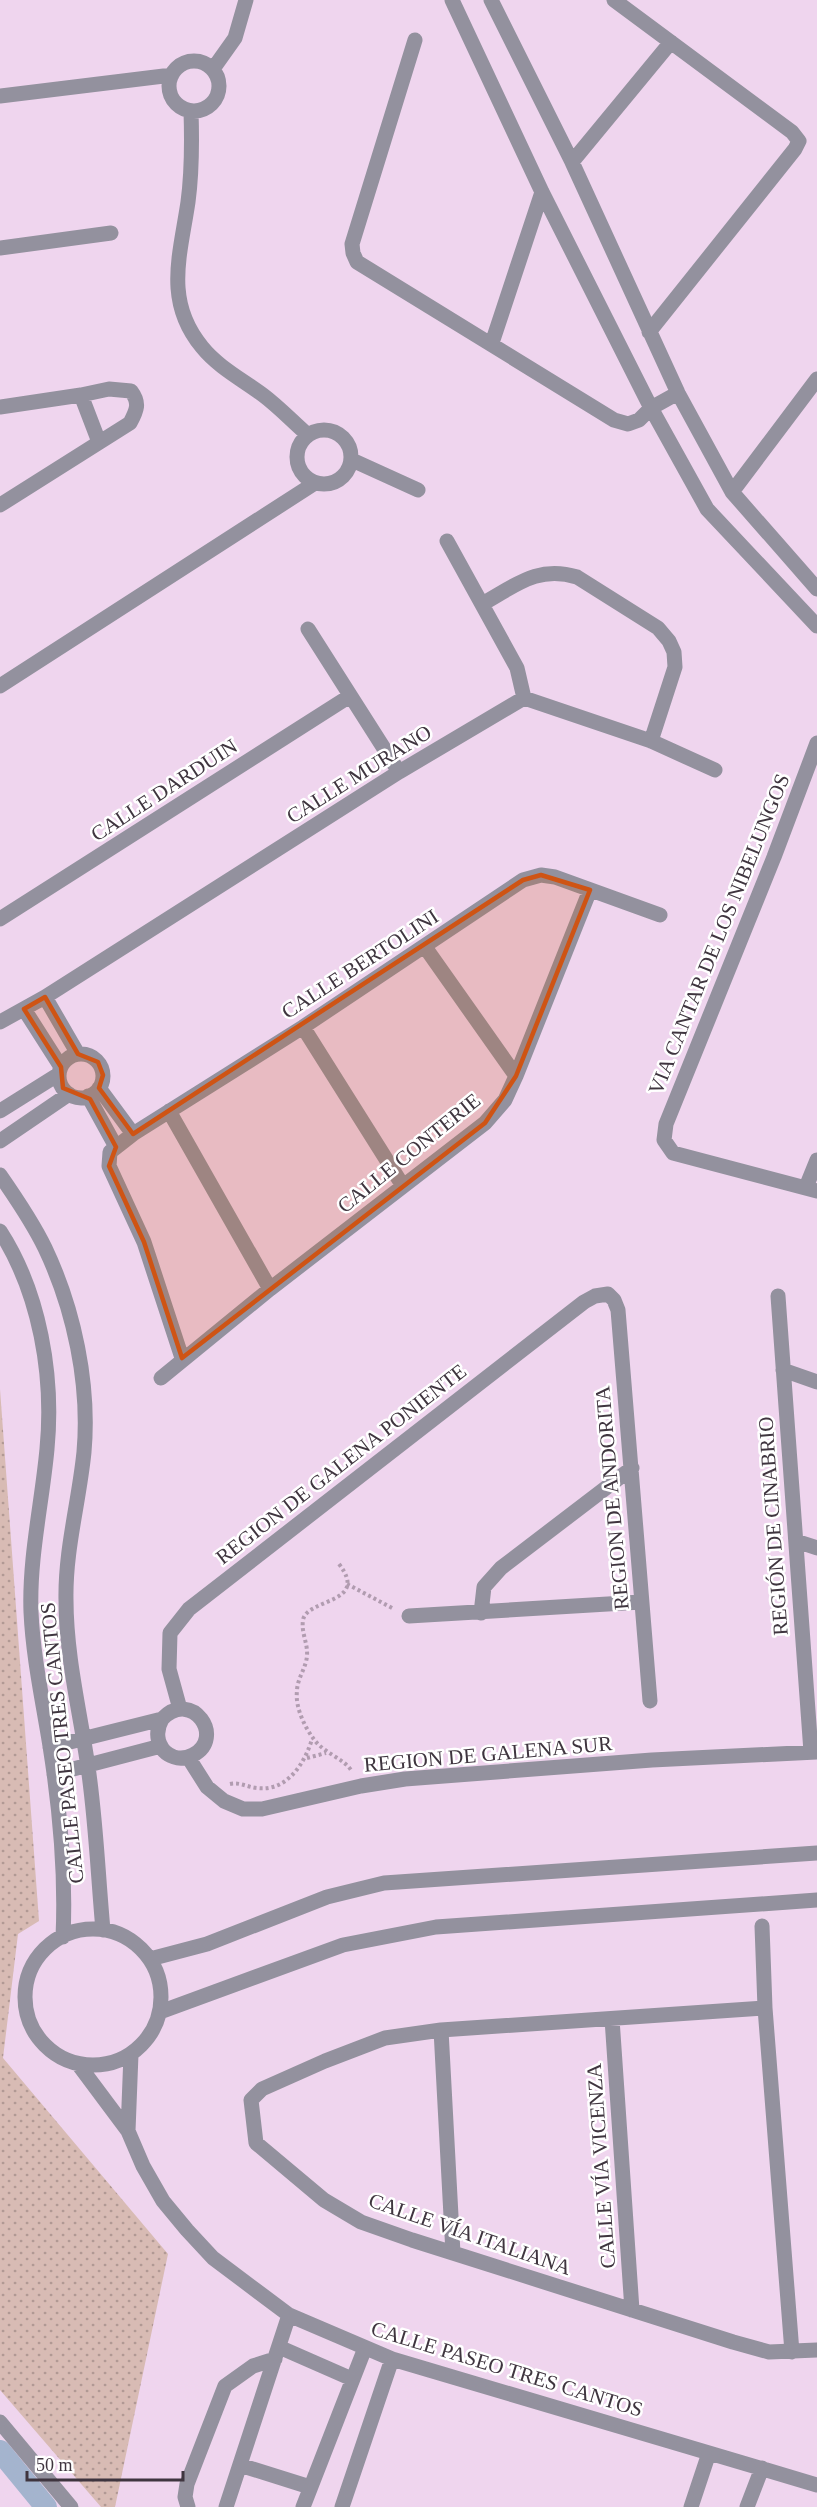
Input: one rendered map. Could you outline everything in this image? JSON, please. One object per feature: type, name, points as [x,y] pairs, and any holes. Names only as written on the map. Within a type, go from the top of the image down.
[{"type":"street","points":[[213,69],[235,38],[246,0]]},
{"type":"street","points":[[452,0],[542,192],[651,408],[707,509],[817,627]]},
{"type":"street","points":[[491,0],[572,162],[678,393],[732,492],[817,589]]},
{"type":"street","points":[[614,0],[792,132],[798,141],[795,149],[649,332]]},
{"type":"street","points":[[415,40],[352,244],[357,262],[614,420],[628,424],[639,420],[651,408],[678,393]]},
{"type":"street","points":[[572,162],[671,42]]},
{"type":"street","points":[[191,61],[199,61],[213,69],[219,84],[216,99],[209,106],[191,111],[175,102],[169,85],[177,68],[191,61]]},
{"type":"street","points":[[0,96],[172,75]]},
{"type":"street","points":[[191,111],[192,159],[176,288],[184,319],[202,348],[228,371],[264,396],[308,435]]},
{"type":"street","points":[[492,344],[542,192]]},
{"type":"street","points":[[0,248],[111,232]]},
{"type":"street","points":[[732,492],[817,379]]},
{"type":"street","points":[[0,407],[109,389],[131,391],[137,399],[137,409],[130,423],[0,505]]},
{"type":"street","points":[[81,395],[99,442]]},
{"type":"street","points":[[320,430],[332,430],[347,442],[352,460],[348,472],[339,480],[327,484],[315,483],[305,477],[299,466],[297,455],[300,444],[308,435],[320,430]]},
{"type":"street","points":[[352,460],[418,490]]},
{"type":"street","points":[[0,686],[315,483]]},
{"type":"street","points":[[447,542],[517,668],[524,698],[651,741],[716,770]]},
{"type":"street","points":[[482,604],[533,576],[549,572],[563,573],[577,577],[658,628],[669,641],[674,652],[675,667],[651,741]]},
{"type":"street","points":[[308,629],[399,772]]},
{"type":"street","name":"CALLE DARDUIN","points":[[0,919],[350,696]]},
{"type":"street","name":"CALLE MURANO","points":[[0,1022],[45,997],[399,772],[524,698]]},
{"type":"street","name":"VIA CANTAR DE LOS NIBELUNGOS","points":[[812,1189],[673,1153],[664,1140],[666,1124],[774,857],[817,743]]},
{"type":"street","name":"CALLE BERTOLINI","points":[[116,1147],[303,1027],[524,880],[541,875],[555,877],[660,915]]},
{"type":"street","name":"CALLE CONTERIE","points":[[161,1378],[182,1358],[270,1288],[485,1123],[505,1100],[516,1076],[590,890]]},
{"type":"street","points":[[425,947],[516,1076]]},
{"type":"street","points":[[45,997],[78,1054]]},
{"type":"street","points":[[24,1009],[60,1071]]},
{"type":"street","points":[[303,1027],[403,1186]]},
{"type":"street","points":[[78,1054],[85,1054],[98,1062],[103,1075],[94,1092],[82,1097],[69,1094],[60,1082],[60,1071],[65,1061],[78,1054]]},
{"type":"street","points":[[0,1111],[60,1071]]},
{"type":"street","points":[[94,1092],[134,1134]]},
{"type":"street","points":[[94,1092],[116,1147],[110,1152],[109,1166],[144,1242],[182,1358]]},
{"type":"street","points":[[0,1141],[69,1094]]},
{"type":"street","points":[[169,1111],[270,1288]]},
{"type":"street","points":[[812,1189],[817,1160]]},
{"type":"street","name":"CALLE PASEO TRES CANTOS","points":[[0,1175],[45,1247],[65,1297],[77,1343],[83,1396],[84,1449],[67,1556],[66,1601],[69,1642],[97,1841],[103,1930]]},
{"type":"street","name":"CALLE PASEO TRES CANTOS","points":[[0,1231],[10,1246],[28,1292],[41,1336],[50,1392],[47,1449],[31,1610],[37,1669],[54,1774],[63,1850],[63,1936]]},
{"type":"street","name":"REGION DE ANDORITA","points":[[608,1294],[614,1300],[618,1310],[651,1701]]},
{"type":"street","name":"REGION DE GALENA PONIENTE","points":[[180,1709],[170,1669],[170,1633],[189,1609],[584,1302],[595,1296],[608,1294]]},
{"type":"street","name":"REGIÓN DE CINABRIO","points":[[778,1296],[814,1752]]},
{"type":"street","points":[[783,1370],[817,1382]]},
{"type":"street","points":[[481,1613],[484,1587],[501,1569],[632,1468]]},
{"type":"street","points":[[796,1541],[817,1548]]},
{"type":"street","points":[[409,1616],[641,1602]]},
{"type":"street","points":[[180,1709],[195,1713],[205,1725],[205,1741],[196,1754],[188,1757],[173,1756],[161,1746],[157,1732],[162,1719],[167,1714],[180,1709]]},
{"type":"street","points":[[50,1748],[162,1719]]},
{"type":"street","points":[[54,1774],[161,1746]]},
{"type":"street","name":"REGION DE GALENA SUR","points":[[188,1757],[207,1787],[224,1801],[243,1809],[262,1809],[361,1786],[405,1779],[652,1760],[814,1752]]},
{"type":"street","points":[[150,1959],[207,1944],[327,1897],[384,1883],[817,1853]]},
{"type":"street","points":[[160,2012],[343,1945],[405,1932],[436,1927],[817,1900]]},
{"type":"street","points":[[762,1926],[765,2008],[792,2352]]},
{"type":"street","points":[[88,1930],[103,1930],[126,1938],[142,1949],[150,1959],[159,1980],[162,1996],[160,2012],[149,2035],[131,2054],[106,2064],[78,2064],[63,2059],[49,2050],[38,2038],[25,2008],[25,1992],[28,1976],[35,1961],[45,1948],[63,1936],[88,1930]]},
{"type":"street","name":"CALLE VÍA ITALIANA","points":[[765,2008],[441,2030],[385,2038],[262,2089],[251,2100],[256,2143],[324,2200],[361,2222],[769,2352],[817,2350]]},
{"type":"street","name":"CALLE VÍA VICENZA","points":[[612,2019],[632,2310]]},
{"type":"street","points":[[441,2030],[453,2253]]},
{"type":"street","name":"CALLE PASEO TRES CANTOS","points":[[128,2131],[131,2054]]},
{"type":"street","name":"CALLE PASEO TRES CANTOS","points":[[78,2064],[128,2131],[143,2166],[163,2200],[187,2230],[213,2258],[289,2314],[392,2359],[817,2485]]},
{"type":"street","points":[[226,2507],[289,2314]]},
{"type":"street","points":[[303,2507],[365,2348]]},
{"type":"street","points":[[188,2507],[185,2497],[187,2484],[225,2386],[235,2377],[277,2353],[352,2379]]},
{"type":"street","points":[[342,2507],[392,2359]]},
{"type":"street","points":[[0,2422],[71,2507]]},
{"type":"street","points":[[691,2507],[709,2453]]},
{"type":"street","points":[[240,2465],[310,2487]]},
{"type":"street","points":[[747,2507],[762,2468]]},
{"type":"path","points":[[339,1564],[346,1573],[347,1584],[337,1599],[310,1608],[304,1616],[302,1632],[307,1656],[297,1691],[300,1712],[312,1738],[326,1753],[348,1766],[361,1786]]},
{"type":"path","points":[[347,1584],[409,1616]]},
{"type":"path","points":[[207,1787],[237,1782],[259,1789],[279,1784],[294,1774],[306,1758],[312,1738]]},
{"type":"path","points":[[306,1758],[326,1753]]},
{"type":"highlighted area","points":[[541,875],[590,890],[516,1076],[485,1123],[182,1358],[144,1242],[109,1166],[116,1147],[90,1099],[63,1088],[61,1067],[24,1009],[45,997],[78,1054],[98,1062],[103,1075],[99,1088],[133,1134],[523,880]]},
{"type":"shaded area","points":[[0,1389],[39,1921],[18,1934],[3,2058],[168,2254],[115,2507],[101,2507],[0,2390]]},
{"type":"waterway","points":[[0,2451],[46,2507]]}]
